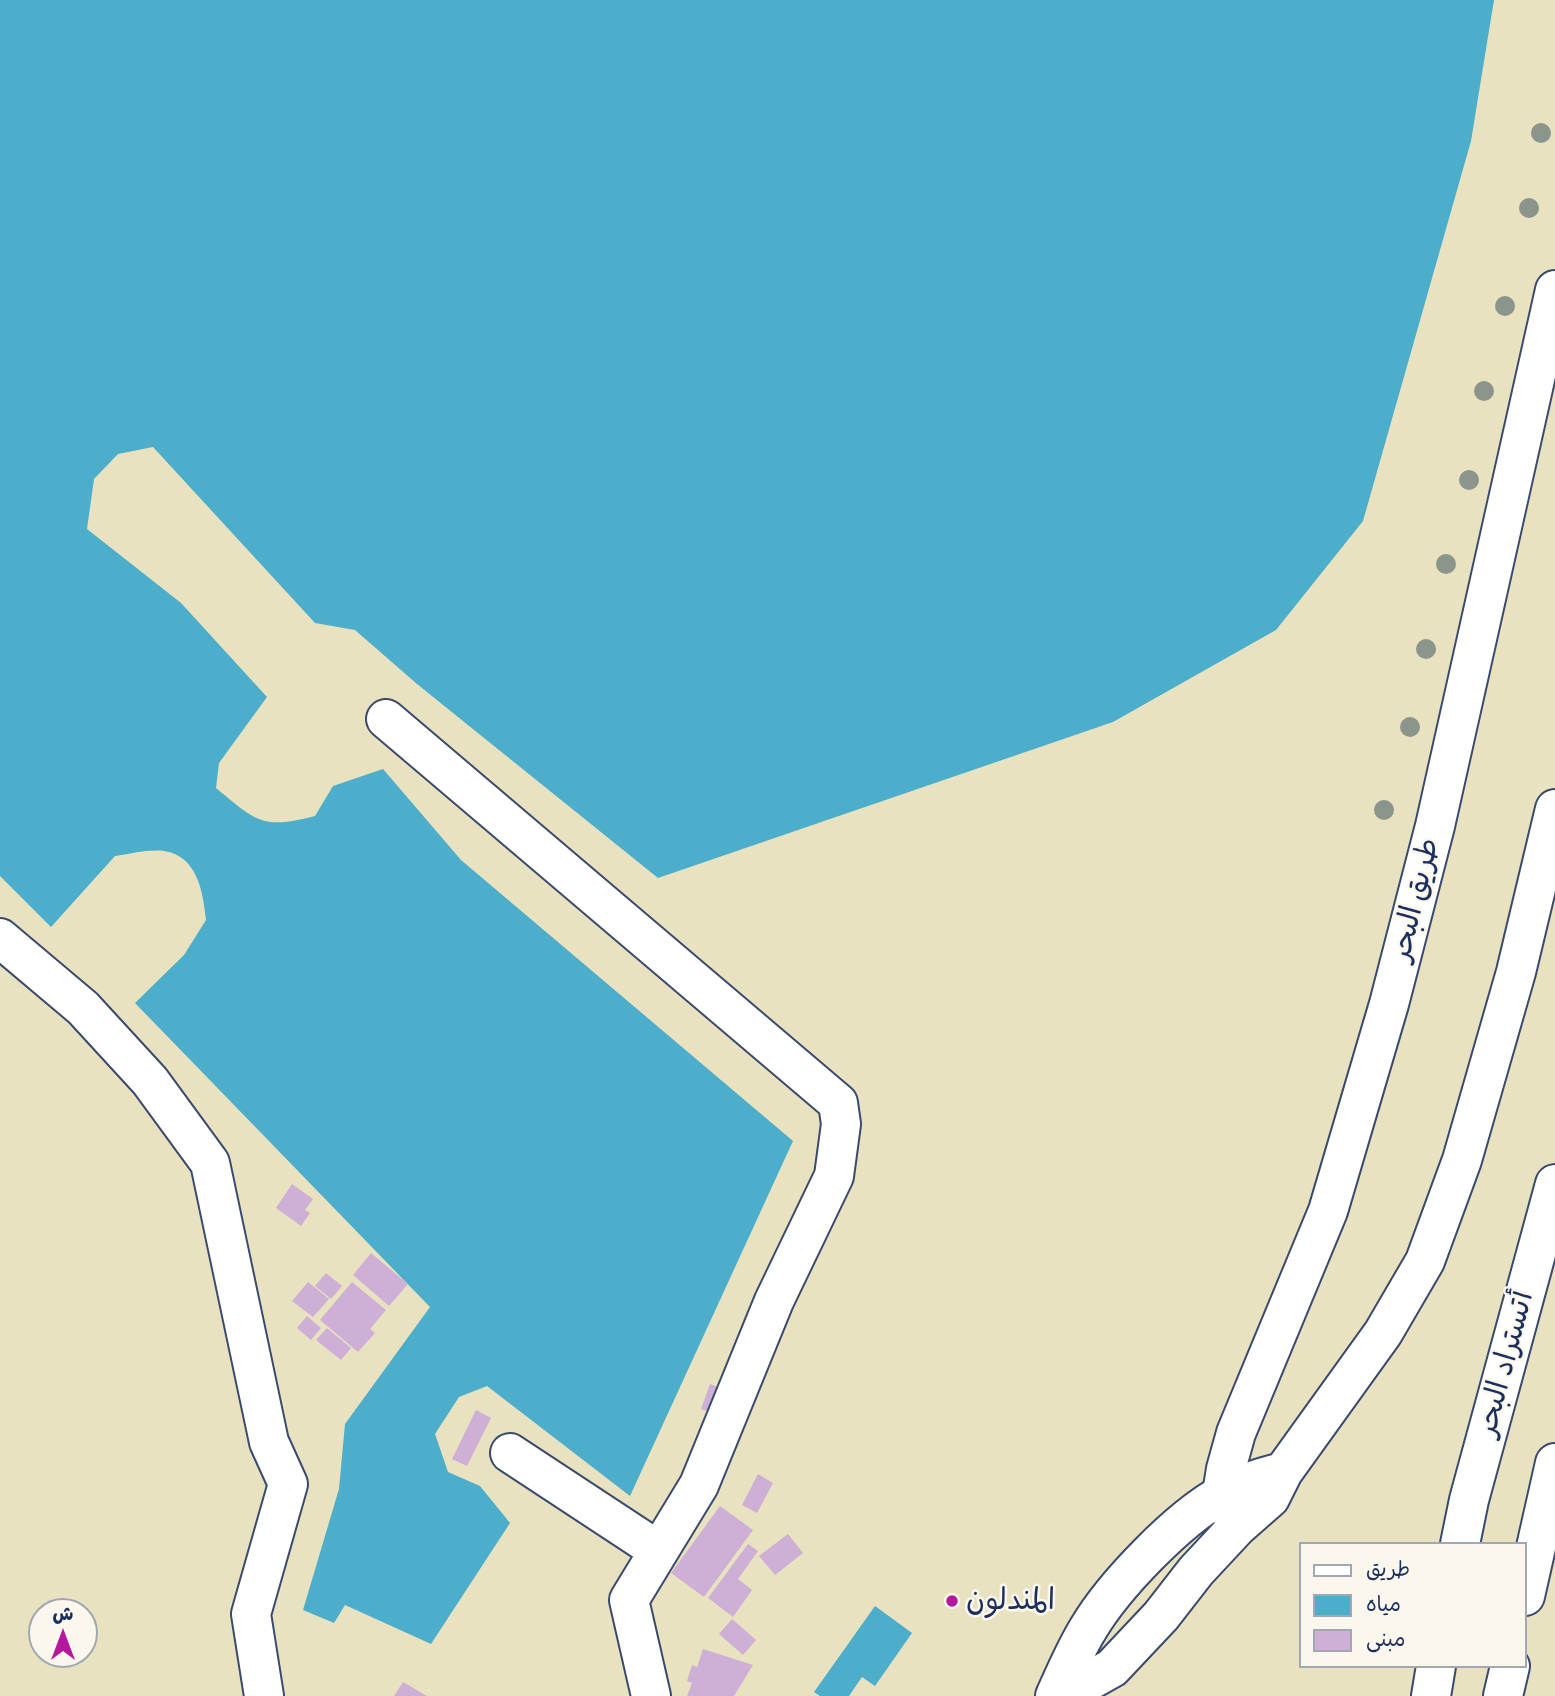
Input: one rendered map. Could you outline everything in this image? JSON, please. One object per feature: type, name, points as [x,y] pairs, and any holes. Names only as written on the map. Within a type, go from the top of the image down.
[{"type":"main road","name":"طريق البحر","points":[[1230,1511],[1226,1469],[1236,1433],[1328,1211],[1389,1004],[1435,827],[1555,290]]},
{"type":"main road","points":[[386,719],[838,1103],[841,1124],[834,1176],[774,1301],[699,1485],[629,1600],[651,1696]]},
{"type":"main road","points":[[1062,1696],[1112,1668],[1161,1616],[1196,1571],[1230,1511],[1253,1480],[1283,1472],[1383,1333],[1425,1261],[1462,1160],[1491,1060],[1516,972],[1555,809]]},
{"type":"main road","points":[[0,938],[83,1008],[150,1081],[210,1163],[269,1442],[288,1484],[251,1614],[264,1696]]},
{"type":"main road","name":"أتستراد البحر","points":[[1461,1542],[1469,1500],[1555,1184]]},
{"type":"main road","points":[[510,1453],[659,1551]]},
{"type":"main road","points":[[1527,1586],[1555,1463]]},
{"type":"main road","points":[[1055,1696],[1087,1629],[1118,1587],[1185,1521],[1230,1511]]},
{"type":"main road","points":[[1118,1587],[1161,1616]]},
{"type":"main road","points":[[1430,1696],[1436,1668]]},
{"type":"main road","points":[[1503,1696],[1510,1668]]},
{"type":"water","points":[[0,0],[1494,0],[1471,141],[1363,521],[1276,630],[1113,722],[658,878],[417,684],[355,630],[315,623],[153,447],[118,454],[94,479],[87,529],[181,603],[267,697],[219,763],[216,788],[251,815],[261,820],[283,822],[315,816],[333,786],[383,769],[461,860],[793,1141],[630,1496],[487,1386],[459,1397],[435,1434],[448,1472],[480,1486],[510,1523],[431,1644],[345,1605],[334,1623],[303,1610],[339,1489],[345,1424],[430,1307],[135,1003],[184,955],[206,920],[197,877],[184,860],[164,851],[115,856],[51,927],[0,876]]},
{"type":"water","points":[[875,1606],[912,1633],[875,1686],[862,1677],[849,1696],[820,1696],[814,1692]]},
{"type":"building","points":[[292,1184],[313,1199],[305,1210],[310,1213],[301,1226],[276,1208]]},
{"type":"building","points":[[371,1253],[408,1284],[389,1306],[353,1275]]},
{"type":"building","points":[[326,1273],[342,1286],[331,1299],[315,1286]]},
{"type":"building","points":[[308,1282],[329,1299],[313,1317],[292,1301]]},
{"type":"building","points":[[352,1282],[386,1310],[370,1329],[375,1333],[358,1352],[320,1320]]},
{"type":"building","points":[[307,1316],[321,1328],[311,1340],[297,1328]]},
{"type":"building","points":[[327,1328],[351,1348],[341,1360],[316,1340]]},
{"type":"building","points":[[710,1384],[723,1389],[714,1413],[701,1409]]},
{"type":"building","points":[[476,1410],[491,1418],[467,1466],[452,1459]]},
{"type":"building","points":[[758,1474],[773,1483],[757,1513],[742,1505]]},
{"type":"building","points":[[720,1506],[753,1530],[704,1597],[671,1573]]},
{"type":"building","points":[[788,1534],[803,1553],[775,1575],[759,1556]]},
{"type":"building","points":[[748,1544],[758,1551],[738,1579],[752,1590],[733,1617],[708,1598]]},
{"type":"building","points":[[732,1619],[756,1640],[743,1655],[719,1634]]},
{"type":"building","points":[[703,1649],[753,1665],[734,1696],[687,1696],[692,1683],[687,1681],[692,1665],[697,1667]]},
{"type":"building","points":[[403,1682],[427,1696],[394,1696]]},
{"type":"place","name":"المندلون","points":[[952,1601]]}]
